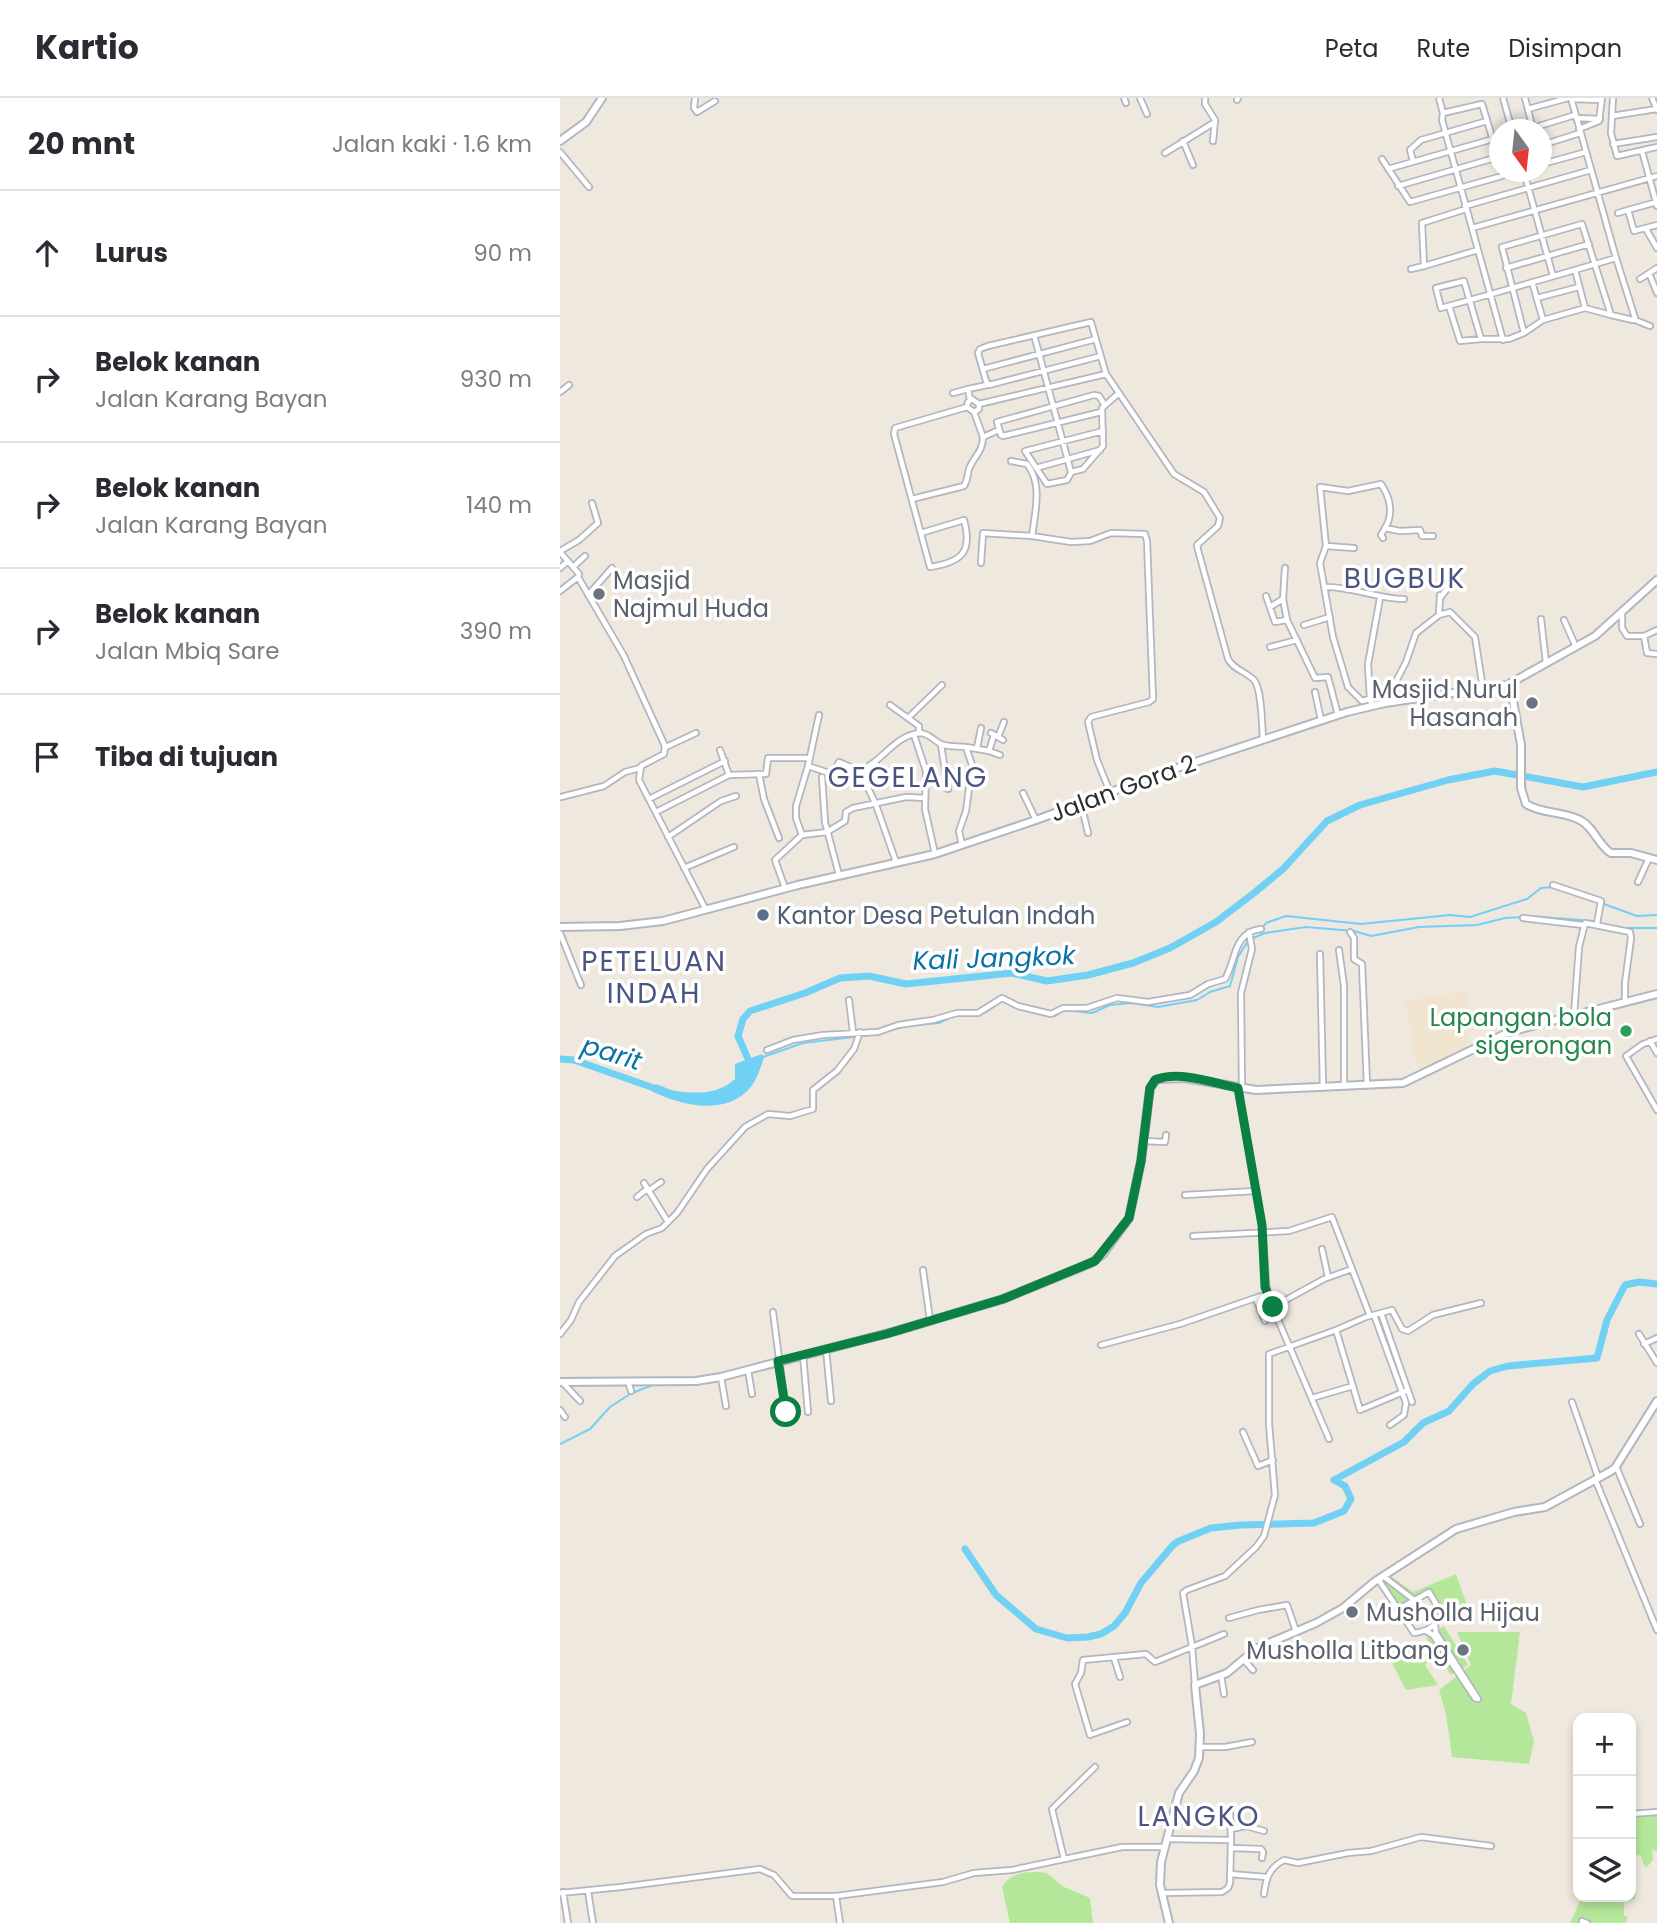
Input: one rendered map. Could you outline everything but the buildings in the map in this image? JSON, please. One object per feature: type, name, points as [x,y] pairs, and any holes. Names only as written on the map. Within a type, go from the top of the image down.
[{"type":"street","points":[[560,141],[586,122],[602,98]]},
{"type":"street","points":[[695,98],[694,108],[697,112],[715,101]]},
{"type":"street","points":[[1140,98],[1147,114]]},
{"type":"street","points":[[1205,98],[1205,104],[1215,122],[1213,141]]},
{"type":"street","points":[[1439,98],[1445,133],[1503,340]]},
{"type":"street","points":[[1503,98],[1509,119]]},
{"type":"street","points":[[1525,98],[1530,119]]},
{"type":"street","points":[[1528,109],[1570,98],[1602,99],[1600,119]]},
{"type":"street","points":[[1570,98],[1635,320]]},
{"type":"street","points":[[1613,98],[1611,133],[1618,157],[1657,147]]},
{"type":"street","points":[[1612,116],[1657,110],[1652,98]]},
{"type":"street","points":[[1443,113],[1482,104],[1489,125]]},
{"type":"street","points":[[1552,124],[1576,117],[1600,119]]},
{"type":"street","points":[[1552,141],[1580,131],[1600,119]]},
{"type":"street","points":[[1413,162],[1410,150],[1419,141],[1488,121]]},
{"type":"street","points":[[1165,153],[1215,122]]},
{"type":"street","points":[[1613,144],[1657,137]]},
{"type":"street","points":[[1388,169],[1489,140]]},
{"type":"street","points":[[1183,141],[1193,165]]},
{"type":"street","points":[[1618,213],[1657,203],[1642,151]]},
{"type":"street","points":[[560,152],[589,187]]},
{"type":"street","points":[[1552,161],[1586,152]]},
{"type":"street","points":[[1382,159],[1410,202],[1489,180]]},
{"type":"street","points":[[1398,186],[1489,162]]},
{"type":"street","points":[[1424,265],[1422,223],[1591,170]]},
{"type":"street","points":[[1472,228],[1657,176]]},
{"type":"street","points":[[1527,182],[1553,276]]},
{"type":"street","points":[[1628,211],[1634,231],[1657,225]]},
{"type":"street","points":[[1524,332],[1502,246],[1580,223],[1584,225],[1611,314]]},
{"type":"street","points":[[1646,229],[1656,244]]},
{"type":"street","points":[[1506,268],[1589,244]]},
{"type":"street","points":[[1411,269],[1478,250]]},
{"type":"street","points":[[1481,339],[1469,300],[1463,280],[1436,288],[1440,307],[1449,306],[1469,300],[1616,258]]},
{"type":"street","points":[[1640,279],[1657,268]]},
{"type":"street","points":[[1575,270],[1585,308]]},
{"type":"street","points":[[1648,273],[1657,293]]},
{"type":"street","points":[[1532,282],[1543,320]]},
{"type":"street","points":[[1537,298],[1579,287]]},
{"type":"street","points":[[1449,306],[1460,341],[1516,338],[1543,320],[1585,308],[1650,326]]},
{"type":"street","points":[[987,384],[978,353],[980,349],[1089,322],[1092,324],[1106,374],[1174,474],[1204,492],[1220,518],[1218,526],[1197,545],[1228,659],[1234,667],[1246,673],[1257,684],[1263,740]]},
{"type":"street","points":[[1034,335],[1050,388],[1059,422],[1063,441],[1067,460],[1071,472],[1069,479],[1047,484],[1025,451],[1063,441],[1103,431]]},
{"type":"street","points":[[983,369],[1096,339]]},
{"type":"street","points":[[953,393],[1101,356]]},
{"type":"street","points":[[979,404],[1106,374]]},
{"type":"street","points":[[560,392],[569,385]]},
{"type":"street","points":[[922,533],[964,520],[969,536],[965,550],[958,559],[930,567],[894,435],[895,428],[967,407],[971,400],[968,389]]},
{"type":"street","points":[[1071,472],[1083,469],[1101,450],[1101,412],[1104,404],[1119,393]]},
{"type":"street","points":[[1101,412],[1007,436],[1001,435],[997,420],[1094,395],[1099,396],[1104,404]]},
{"type":"street","points":[[971,400],[976,400],[979,404]]},
{"type":"street","points":[[974,412],[979,409],[979,404]]},
{"type":"street","points":[[912,499],[964,486],[967,481],[970,467],[980,453],[982,437],[974,412],[967,407]]},
{"type":"street","points":[[982,437],[999,430]]},
{"type":"street","points":[[1036,468],[1101,450]]},
{"type":"street","points":[[1011,461],[1027,464],[1036,481],[1032,536]]},
{"type":"street","points":[[1380,598],[1368,660],[1371,702],[1359,700],[1348,687],[1333,637],[1320,563],[1326,546],[1321,486],[1348,491],[1382,485],[1390,509],[1390,520],[1381,535],[1383,538]]},
{"type":"street","points":[[561,797],[604,786],[625,772],[640,768],[664,754],[666,747],[624,656],[578,577],[579,574],[560,552],[598,523],[592,503]]},
{"type":"street","points":[[1385,528],[1400,531],[1420,530],[1422,536],[1433,536]]},
{"type":"street","points":[[981,563],[983,533],[1071,542],[1090,541],[1111,533],[1141,533],[1147,538],[1153,699],[1091,717],[1088,722],[1097,760],[1110,792]]},
{"type":"street","points":[[1326,546],[1354,548]]},
{"type":"street","points":[[573,567],[585,556]]},
{"type":"street","points":[[560,568],[568,561]]},
{"type":"street","points":[[588,595],[612,568]]},
{"type":"street","points":[[1285,568],[1283,599],[1287,620],[1315,679],[1328,677],[1338,715]]},
{"type":"street","points":[[1439,615],[1441,595],[1447,589],[1454,573]]},
{"type":"street","points":[[560,591],[578,577]]},
{"type":"street","name":"Jalan Gora 2","points":[[560,927],[625,926],[670,919],[785,888],[962,846],[1371,702],[1510,684],[1595,636],[1657,580]]},
{"type":"street","points":[[1325,587],[1380,598],[1404,599]]},
{"type":"street","points":[[1266,596],[1275,622],[1287,620]]},
{"type":"street","points":[[1270,607],[1283,599]]},
{"type":"street","points":[[1391,698],[1415,634],[1439,615],[1451,613],[1475,637],[1483,689]]},
{"type":"street","points":[[1622,613],[1622,628],[1626,635],[1644,636],[1655,631],[1657,638]]},
{"type":"street","points":[[1304,625],[1330,617]]},
{"type":"street","points":[[1541,619],[1546,664]]},
{"type":"street","points":[[1564,620],[1576,647]]},
{"type":"street","points":[[1644,636],[1647,653],[1657,654]]},
{"type":"street","points":[[1270,647],[1297,640]]},
{"type":"street","points":[[1510,684],[1521,745],[1521,795],[1528,806],[1581,820],[1611,853],[1633,853],[1657,860]]},
{"type":"street","points":[[908,718],[942,685]]},
{"type":"street","points":[[1315,692],[1321,720]]},
{"type":"street","points":[[890,705],[919,726],[917,734],[926,771],[925,811],[934,853]]},
{"type":"street","points":[[802,835],[795,811],[819,715]]},
{"type":"street","points":[[989,751],[1004,722]]},
{"type":"street","points":[[977,748],[981,728]]},
{"type":"street","points":[[666,747],[696,733]]},
{"type":"street","points":[[860,771],[875,762],[901,739],[917,734],[928,735],[941,745],[977,748],[1000,755]]},
{"type":"street","points":[[941,745],[948,789]]},
{"type":"street","points":[[962,846],[959,831],[966,811],[972,765],[966,747]]},
{"type":"street","points":[[720,750],[729,775]]},
{"type":"street","points":[[656,812],[729,775],[767,773],[768,758],[809,758]]},
{"type":"street","points":[[649,799],[725,761]]},
{"type":"street","points":[[832,774],[838,762],[860,771],[876,805],[896,862]]},
{"type":"street","points":[[875,762],[880,773]]},
{"type":"street","points":[[808,766],[832,774],[841,785]]},
{"type":"street","points":[[640,768],[639,780],[706,910]]},
{"type":"street","points":[[759,774],[764,799],[779,838]]},
{"type":"street","points":[[822,777],[823,812],[839,875]]},
{"type":"street","points":[[1023,793],[1035,820]]},
{"type":"street","points":[[668,837],[715,804],[736,796]]},
{"type":"street","points":[[785,888],[775,860],[802,835],[827,832],[845,821],[846,812],[849,810],[906,797],[925,798]]},
{"type":"street","points":[[1081,803],[1088,833]]},
{"type":"street","points":[[684,868],[734,847]]},
{"type":"street","points":[[1638,882],[1649,858]]},
{"type":"street","points":[[1553,885],[1602,903],[1597,922]]},
{"type":"street","points":[[1523,918],[1583,925],[1586,922],[1597,922],[1630,932],[1625,1001]]},
{"type":"street","points":[[1574,1015],[1583,925]]},
{"type":"street","points":[[767,1050],[793,1040],[831,1033],[878,1032],[960,1012],[980,1013],[1002,998],[1018,1006],[1051,1014],[1063,1008],[1087,1008],[1112,999],[1148,1002],[1191,995],[1208,984],[1225,979],[1236,948],[1249,933],[1261,929]]},
{"type":"street","points":[[1350,932],[1354,937],[1354,959],[1362,964],[1367,1085]]},
{"type":"street","points":[[560,933],[581,985]]},
{"type":"street","points":[[1249,933],[1252,949],[1241,993],[1240,1089],[1262,1233],[1267,1294],[1329,1438]]},
{"type":"street","points":[[1339,950],[1344,986],[1344,1086]]},
{"type":"street","points":[[1320,954],[1323,1087]]},
{"type":"street","points":[[561,1382],[696,1381],[721,1377],[1011,1297],[1097,1259],[1129,1218],[1144,1141],[1150,1088],[1155,1080],[1185,1078],[1240,1089],[1276,1090],[1408,1082],[1502,1034],[1657,994]]},
{"type":"street","points":[[849,1000],[853,1032]]},
{"type":"street","points":[[560,1334],[571,1320],[579,1302],[615,1256],[646,1234],[662,1228],[686,1203],[696,1183],[718,1155],[746,1127],[765,1115],[774,1113],[790,1116],[813,1109],[813,1090],[834,1074],[854,1049],[859,1034]]},
{"type":"street","points":[[1657,1040],[1650,1041],[1626,1056],[1657,1110]]},
{"type":"street","points":[[1650,1041],[1657,1053]]},
{"type":"street","points":[[1144,1141],[1165,1142],[1166,1135]]},
{"type":"street","points":[[636,1197],[646,1188],[661,1182]]},
{"type":"street","points":[[646,1188],[668,1222]]},
{"type":"street","points":[[1185,1195],[1255,1191]]},
{"type":"street","points":[[1193,1236],[1262,1233],[1301,1228],[1332,1217],[1352,1269],[1412,1402]]},
{"type":"street","points":[[1322,1249],[1328,1277]]},
{"type":"street","points":[[1273,1307],[1328,1277],[1352,1269]]},
{"type":"street","points":[[923,1270],[930,1320]]},
{"type":"street","points":[[1101,1345],[1180,1324],[1267,1294]]},
{"type":"street","points":[[1256,1299],[1265,1321]]},
{"type":"street","points":[[1169,1923],[1162,1893],[1160,1866],[1163,1847],[1179,1793],[1194,1771],[1200,1747],[1192,1646],[1183,1593],[1222,1579],[1261,1540],[1267,1527],[1275,1495],[1269,1423],[1268,1357],[1271,1352],[1372,1315],[1393,1311],[1402,1329],[1408,1331],[1433,1315],[1481,1303]]},
{"type":"street","points":[[773,1312],[786,1412]]},
{"type":"street","points":[[1381,1313],[1405,1390],[1405,1415],[1390,1425]]},
{"type":"street","points":[[1336,1330],[1361,1411],[1405,1390]]},
{"type":"street","points":[[1639,1335],[1657,1363]]},
{"type":"street","points":[[1644,1344],[1657,1338]]},
{"type":"street","points":[[826,1349],[831,1401]]},
{"type":"street","points":[[803,1355],[808,1412]]},
{"type":"street","points":[[748,1369],[752,1394]]},
{"type":"street","points":[[721,1377],[726,1406]]},
{"type":"street","points":[[628,1380],[631,1391]]},
{"type":"street","points":[[561,1382],[580,1401]]},
{"type":"street","points":[[1312,1398],[1353,1386]]},
{"type":"street","points":[[1195,1685],[1233,1670],[1258,1648],[1343,1608],[1381,1577],[1456,1529],[1514,1512],[1545,1507],[1597,1478],[1616,1466],[1657,1401]]},
{"type":"street","points":[[1572,1402],[1597,1478],[1657,1630]]},
{"type":"street","points":[[560,1410],[565,1417]]},
{"type":"street","points":[[1243,1432],[1258,1466],[1273,1460]]},
{"type":"street","points":[[1616,1466],[1640,1524]]},
{"type":"street","points":[[1381,1577],[1414,1600]]},
{"type":"street","points":[[1381,1577],[1415,1633],[1435,1626]]},
{"type":"street","points":[[1399,1609],[1427,1592],[1430,1593],[1442,1614],[1434,1634]]},
{"type":"street","points":[[1229,1618],[1287,1605],[1296,1632]]},
{"type":"street","points":[[1426,1631],[1434,1634],[1460,1672],[1478,1699],[1475,1698],[1460,1672]]},
{"type":"street","points":[[1126,1722],[1094,1736],[1090,1735],[1074,1682],[1082,1673],[1083,1660],[1146,1654],[1155,1662],[1224,1634]]},
{"type":"street","points":[[1114,1658],[1120,1677]]},
{"type":"street","points":[[1244,1660],[1253,1670]]},
{"type":"street","points":[[1221,1675],[1224,1695]]},
{"type":"street","points":[[1200,1747],[1225,1747],[1252,1742]]},
{"type":"street","points":[[1064,1859],[1052,1808],[1095,1767]]},
{"type":"street","points":[[1162,1893],[1222,1892],[1229,1886],[1230,1811]]},
{"type":"street","points":[[1636,1814],[1657,1812]]},
{"type":"street","points":[[1231,1829],[1245,1826],[1264,1831]]},
{"type":"street","points":[[1264,1894],[1266,1877],[1274,1866],[1284,1860],[1298,1863],[1339,1854],[1371,1852],[1421,1837],[1491,1846]]},
{"type":"street","points":[[1166,1839],[1231,1840]]},
{"type":"street","points":[[568,1923],[562,1892],[760,1869],[774,1875],[792,1896],[836,1896],[943,1882],[986,1871],[1007,1871],[1122,1846],[1163,1847]]},
{"type":"street","points":[[1231,1848],[1261,1849],[1262,1858]]},
{"type":"street","points":[[1230,1874],[1266,1877]]},
{"type":"street","points":[[588,1891],[593,1923]]},
{"type":"street","points":[[836,1896],[840,1923]]},
{"type":"shaded area","points":[[1466,990],[1467,1050],[1417,1070],[1405,1001]]},
{"type":"green space","points":[[1456,1574],[1468,1608],[1451,1620],[1429,1592],[1396,1610],[1377,1583],[1389,1575],[1413,1592]]},
{"type":"green space","points":[[1444,1626],[1468,1665],[1451,1675],[1426,1638]]},
{"type":"green space","points":[[1457,1632],[1520,1632],[1511,1704],[1526,1713],[1534,1741],[1529,1764],[1452,1757],[1446,1714],[1439,1690],[1471,1665]]},
{"type":"green space","points":[[1420,1647],[1430,1659],[1425,1665],[1438,1685],[1406,1690],[1392,1663]]},
{"type":"green space","points":[[1657,1814],[1657,1851],[1652,1850],[1653,1860],[1647,1867],[1644,1866],[1641,1856],[1636,1854],[1636,1816]]},
{"type":"green space","points":[[1022,1873],[1047,1873],[1064,1887],[1090,1898],[1093,1923],[1010,1923],[1002,1887],[1010,1878]]},
{"type":"green space","points":[[1580,1902],[1627,1902],[1624,1903],[1624,1915],[1628,1918],[1625,1923],[1570,1923]]},
{"type":"water","points":[[762,1054],[764,1058],[750,1088],[728,1103],[702,1106],[688,1104],[651,1091],[655,1084],[684,1092],[722,1088],[735,1079],[735,1064]]},
{"type":"waterway","name":"Kali Jangkok","points":[[748,1059],[738,1036],[743,1019],[750,1011],[840,978],[869,976],[906,984],[1012,973],[1047,981],[1088,975],[1133,963],[1170,948],[1216,922],[1254,893],[1283,869],[1327,821],[1360,805],[1448,780],[1495,771],[1583,787],[1657,772]]},
{"type":"waterway","points":[[1263,927],[1266,923],[1286,916],[1361,924],[1450,915],[1470,917],[1527,899],[1541,888],[1553,887]]},
{"type":"waterway","points":[[1601,903],[1637,916],[1657,915]]},
{"type":"waterway","points":[[1528,916],[1602,924]]},
{"type":"waterway","points":[[1253,938],[1265,933],[1306,927],[1354,931],[1371,936],[1419,927],[1477,925],[1523,917]]},
{"type":"waterway","points":[[1621,928],[1657,928]]},
{"type":"waterway","points":[[1027,1010],[1055,1016],[1064,1010],[1092,1013],[1110,1005],[1131,1003],[1158,1007],[1197,1000],[1210,992],[1230,986],[1238,957],[1248,941]]},
{"type":"waterway","points":[[961,1015],[980,1014],[996,1004]]},
{"type":"waterway","points":[[763,1057],[803,1043],[870,1035],[904,1026],[939,1023],[949,1018]]},
{"type":"waterway","name":"parit","points":[[560,1059],[574,1060],[651,1087]]},
{"type":"waterway","points":[[965,1549],[996,1595],[1036,1629],[1067,1638],[1101,1634],[1114,1626],[1125,1613],[1141,1583],[1179,1541],[1211,1528],[1314,1523],[1344,1511],[1351,1499],[1345,1486],[1334,1480],[1404,1442],[1423,1423],[1449,1411],[1473,1384],[1490,1371],[1508,1366],[1597,1358],[1607,1320],[1625,1285],[1639,1282],[1657,1284]]},
{"type":"waterway","points":[[560,1444],[590,1429],[610,1407],[630,1394],[655,1384]]},
{"type":"place","name":"Masjid Najmul Huda","points":[[599,594]]},
{"type":"place","name":"Masjid Nurul Hasanah","points":[[1532,703]]},
{"type":"place","name":"Kantor Desa Petulan Indah","points":[[763,915]]},
{"type":"place","name":"Lapangan bola sigerongan","points":[[1626,1031]]},
{"type":"place","name":"Musholla Hijau","points":[[1352,1612]]},
{"type":"place","name":"Musholla Litbang","points":[[1463,1650]]},
{"type":"district","name":"BUGBUK","points":[[1405,578]]},
{"type":"district","name":"GEGELANG","points":[[908,777]]},
{"type":"district","name":"PETELUAN INDAH","points":[[654,977]]},
{"type":"district","name":"LANGKO","points":[[1199,1816]]},
{"type":"route","points":[[786,1412],[778,1361],[886,1334],[1011,1297],[1100,1257],[1129,1218],[1141,1161],[1150,1088],[1152,1083],[1160,1078],[1209,1081],[1238,1088],[1262,1225],[1265,1287],[1273,1307]]}]
